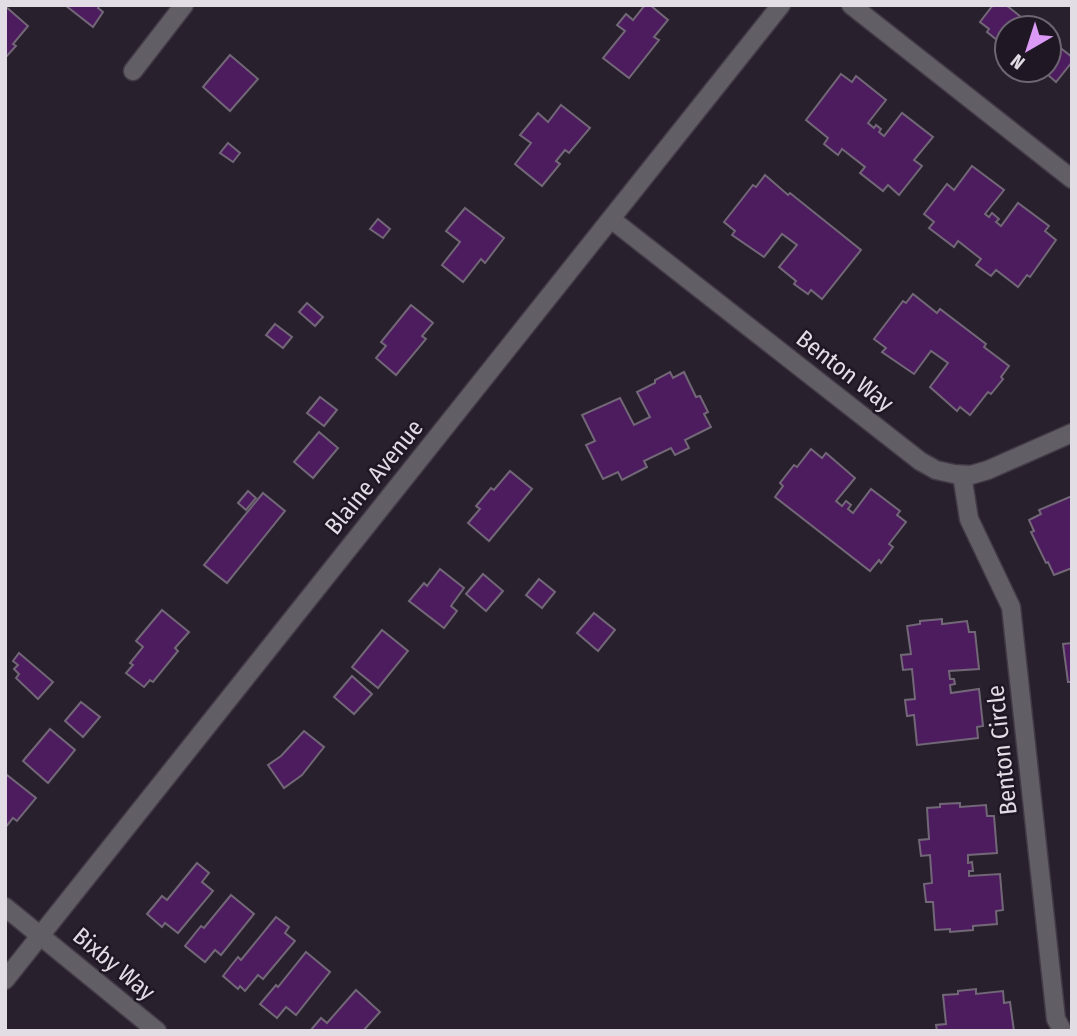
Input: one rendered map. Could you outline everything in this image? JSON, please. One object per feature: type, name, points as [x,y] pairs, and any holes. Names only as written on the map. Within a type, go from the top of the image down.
[{"type":"street","points":[[133,71],[184,5]]},
{"type":"street","name":"Blaine Avenue","points":[[5,980],[781,5]]},
{"type":"street","points":[[851,5],[1072,179]]},
{"type":"street","name":"Benton Way","points":[[611,219],[920,461],[936,470],[971,475],[1072,433]]},
{"type":"street","name":"Benton Circle","points":[[962,475],[970,519],[1012,607],[1056,1019],[1064,1028]]},
{"type":"street","name":"Bixby Way","points":[[5,907],[157,1031]]},
{"type":"building","points":[[65,5],[100,5],[98,8],[103,12],[93,27]]},
{"type":"building","points":[[645,5],[650,5],[668,20],[654,37],[659,40],[629,78],[603,58],[625,31],[617,25],[626,14],[633,20]]},
{"type":"building","points":[[993,5],[1006,5],[1017,14],[993,14],[993,37],[987,32],[989,29],[980,22]]},
{"type":"building","points":[[5,6],[28,26],[5,58]]},
{"type":"building","points":[[1063,50],[1072,57],[1072,62],[1063,73]]},
{"type":"building","points":[[230,55],[258,79],[230,111],[203,87]]},
{"type":"building","points":[[841,74],[852,82],[856,76],[886,100],[868,123],[881,129],[879,132],[884,136],[902,113],[933,137],[914,160],[922,166],[899,195],[888,185],[883,191],[860,173],[865,167],[842,149],[838,155],[824,144],[828,138],[806,120]]},
{"type":"building","points":[[561,105],[590,128],[569,153],[565,150],[556,161],[560,164],[542,186],[515,164],[531,143],[520,135],[538,113],[548,122]]},
{"type":"building","points":[[228,143],[240,153],[233,162],[220,153]]},
{"type":"building","points":[[972,166],[1004,190],[985,214],[989,217],[992,213],[999,219],[996,222],[1001,226],[1018,203],[1049,226],[1045,231],[1056,240],[1030,277],[1027,275],[1018,287],[996,270],[991,276],[976,265],[981,259],[958,241],[954,247],[929,228],[934,222],[924,214],[947,184],[954,190]]},
{"type":"building","points":[[765,175],[861,250],[822,299],[811,290],[808,294],[794,284],[796,281],[779,267],[797,245],[782,234],[764,257],[732,235],[735,231],[724,222],[753,185],[756,187]]},
{"type":"building","points":[[465,208],[504,238],[485,263],[481,259],[463,282],[442,265],[460,242],[446,231]]},
{"type":"building","points":[[378,219],[390,229],[383,238],[370,229]]},
{"type":"building","points":[[913,294],[937,313],[940,309],[986,344],[984,347],[1009,366],[1001,377],[1003,379],[991,394],[988,392],[970,415],[960,407],[957,411],[930,387],[948,363],[931,351],[914,374],[882,352],[886,348],[874,339],[903,301],[906,303]]},
{"type":"building","points":[[307,303],[323,317],[315,326],[299,312]]},
{"type":"building","points":[[411,305],[433,323],[422,336],[426,339],[396,375],[376,358],[386,346],[381,342]]},
{"type":"building","points":[[275,324],[292,337],[283,348],[266,335]]},
{"type":"building","points":[[670,372],[673,378],[684,372],[696,397],[700,396],[708,412],[704,414],[711,427],[685,440],[689,448],[675,455],[671,448],[644,461],[647,467],[622,480],[618,472],[603,479],[586,445],[595,441],[582,415],[620,398],[634,425],[650,417],[637,392]]},
{"type":"building","points":[[320,397],[337,410],[324,426],[307,413]]},
{"type":"building","points":[[319,432],[338,448],[313,478],[294,462]]},
{"type":"building","points":[[811,449],[822,458],[826,453],[855,478],[836,501],[842,506],[846,501],[851,505],[848,509],[853,513],[871,489],[900,511],[897,515],[906,522],[889,544],[893,547],[881,563],[879,560],[870,571],[775,497],[783,486],[780,483]]},
{"type":"building","points":[[510,471],[532,489],[489,541],[468,523],[480,509],[476,506]]},
{"type":"building","points":[[248,491],[256,498],[246,510],[238,503]]},
{"type":"building","points":[[263,493],[285,511],[227,583],[204,565]]},
{"type":"building","points":[[1072,496],[1072,568],[1054,575],[1031,532],[1034,531],[1029,520],[1041,514],[1039,510]]},
{"type":"building","points":[[440,569],[464,588],[451,606],[457,611],[444,628],[409,601],[424,583],[427,586]]},
{"type":"building","points":[[483,574],[503,591],[486,611],[466,594]]},
{"type":"building","points":[[539,579],[555,592],[542,608],[526,595]]},
{"type":"building","points":[[162,610],[189,632],[175,648],[178,651],[153,682],[150,680],[144,687],[126,673],[133,665],[130,663],[143,647],[136,641]]},
{"type":"building","points":[[594,613],[615,630],[598,651],[577,633]]},
{"type":"building","points":[[942,619],[942,624],[967,621],[969,632],[975,632],[979,669],[949,671],[950,679],[954,679],[955,684],[950,685],[951,693],[979,689],[983,726],[977,727],[978,738],[917,745],[914,715],[907,716],[905,700],[915,699],[912,669],[903,670],[901,655],[911,654],[907,626],[920,624],[920,621]]},
{"type":"building","points":[[382,630],[408,651],[378,688],[352,667]]},
{"type":"building","points":[[1072,643],[1072,682],[1068,682],[1063,644]]},
{"type":"building","points":[[19,653],[53,682],[38,699],[16,678],[19,674],[14,669],[18,665],[13,661]]},
{"type":"building","points":[[352,676],[372,694],[354,714],[334,697]]},
{"type":"building","points":[[81,702],[100,717],[83,737],[65,721]]},
{"type":"building","points":[[50,729],[75,750],[48,783],[23,761]]},
{"type":"building","points":[[304,731],[324,747],[302,775],[284,788],[268,765],[281,756]]},
{"type":"building","points":[[7,775],[36,798],[17,821],[13,818],[5,828],[5,778]]},
{"type":"building","points":[[960,803],[960,807],[986,805],[987,816],[994,816],[997,853],[968,855],[968,863],[972,862],[973,871],[969,871],[969,876],[1000,874],[1003,910],[996,911],[997,924],[973,926],[973,930],[935,930],[933,902],[926,902],[924,884],[932,883],[930,855],[921,856],[919,840],[929,839],[927,808]]},
{"type":"building","points":[[197,863],[209,873],[202,882],[213,891],[178,933],[165,923],[162,927],[147,914],[162,896],[167,900]]},
{"type":"building","points":[[231,895],[254,914],[221,955],[215,950],[205,962],[185,946]]},
{"type":"building","points":[[276,917],[289,927],[285,933],[295,941],[263,979],[258,975],[245,991],[240,986],[238,989],[223,976],[238,957],[241,960]]},
{"type":"building","points":[[306,952],[330,972],[296,1015],[286,1007],[277,1018],[260,1004],[276,985],[278,987]]},
{"type":"building","points":[[976,989],[976,994],[1003,991],[1004,1003],[1010,1002],[1014,1031],[937,1031],[936,1025],[946,1024],[943,995]]},
{"type":"building","points":[[356,990],[380,1012],[363,1031],[310,1031],[321,1018],[327,1023]]}]
